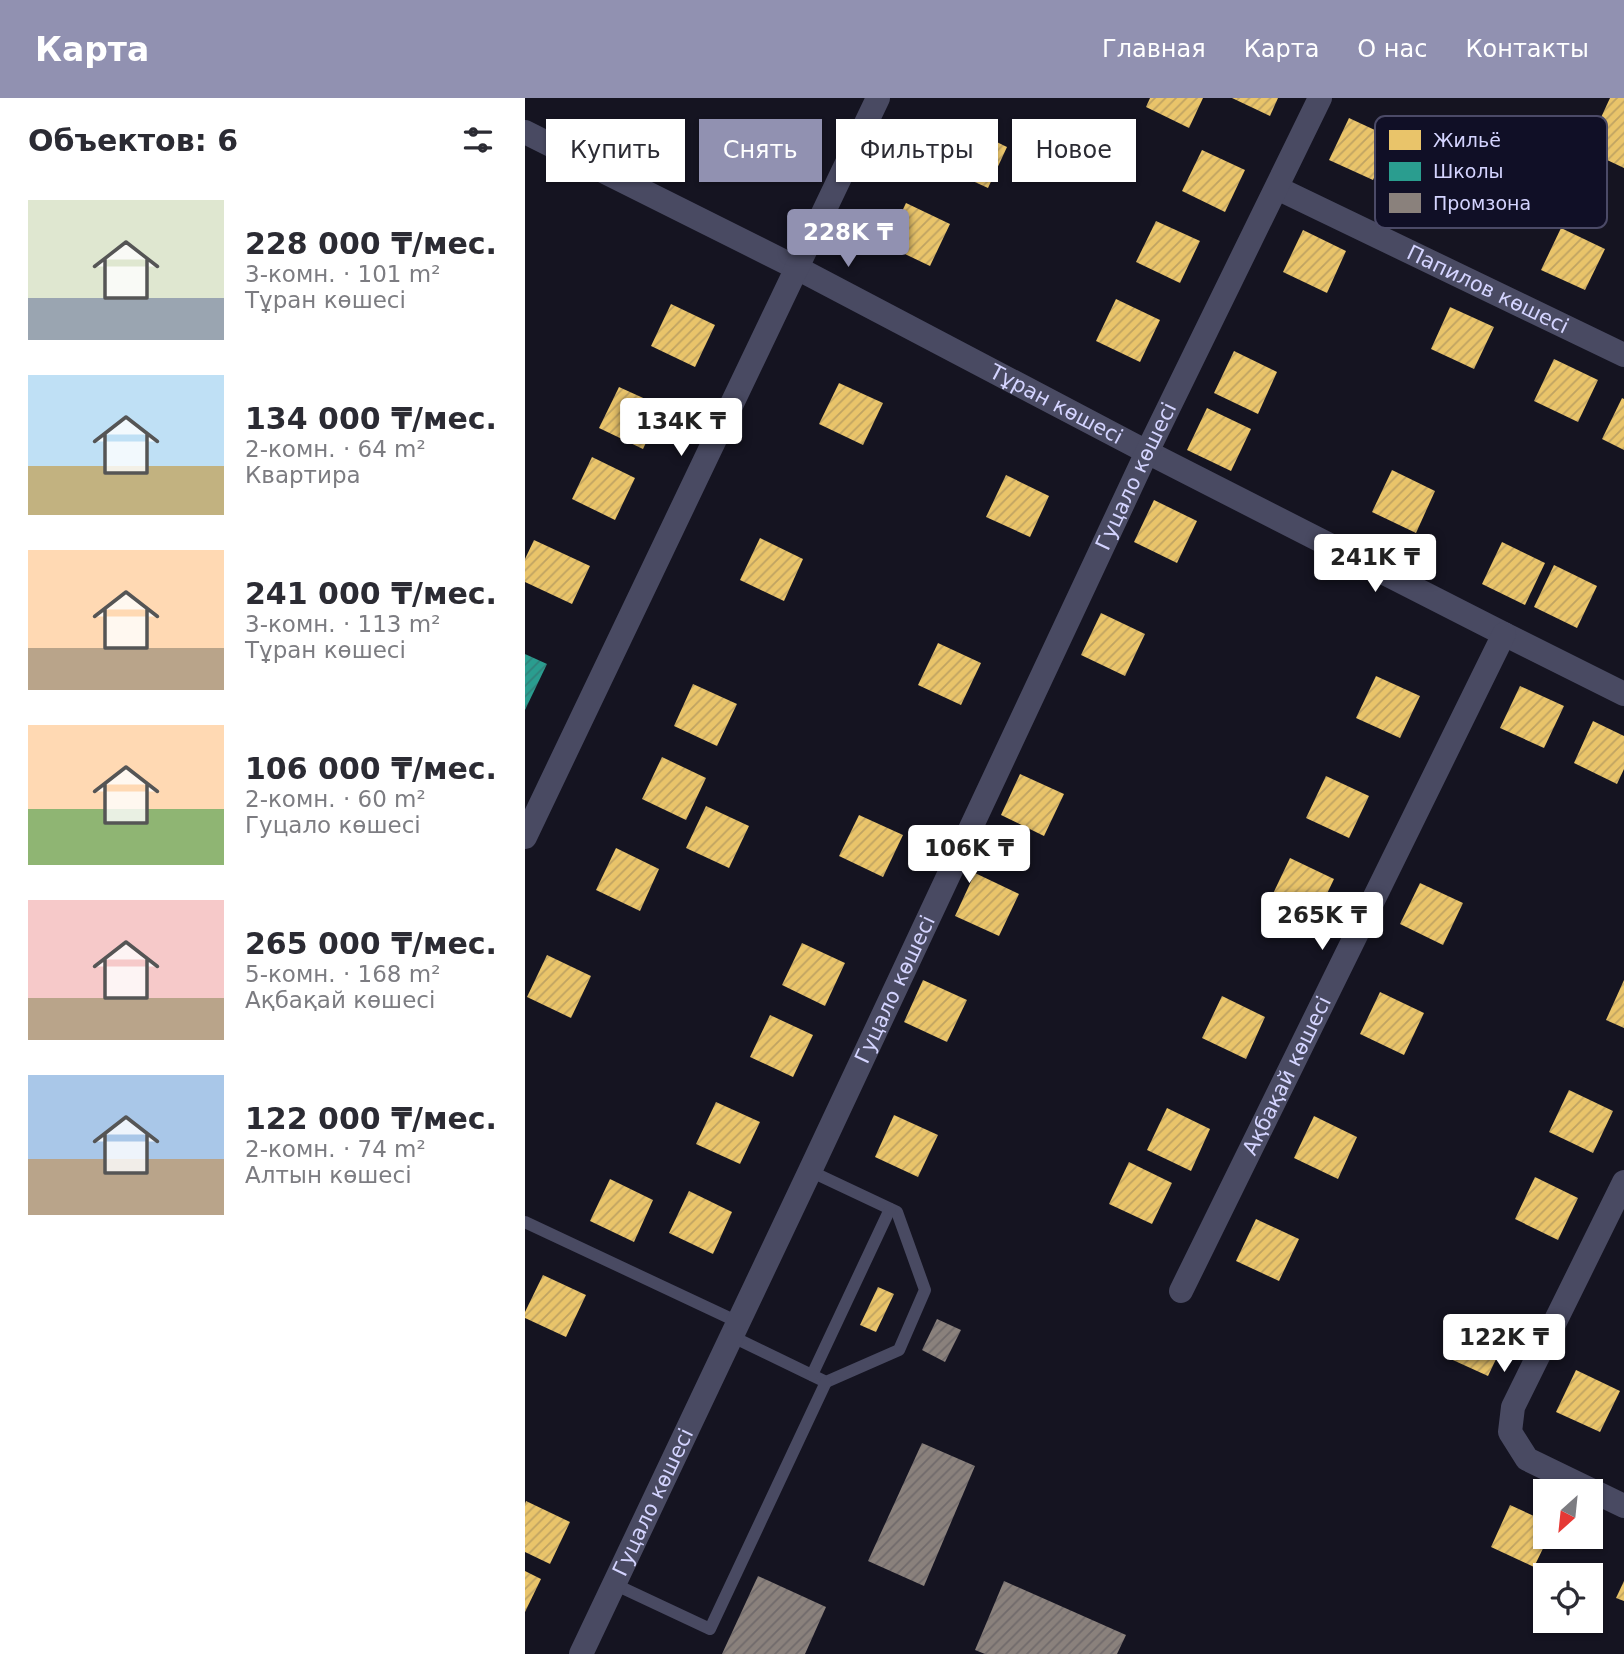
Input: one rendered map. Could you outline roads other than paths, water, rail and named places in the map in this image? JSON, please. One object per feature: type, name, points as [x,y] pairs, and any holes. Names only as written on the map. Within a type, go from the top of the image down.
[{"type":"street","points":[[525,837],[878,98]]},
{"type":"street","name":"Гуцало көшесі","points":[[581,1654],[1147,452],[1320,98]]},
{"type":"street","name":"Тұран көшесі","points":[[525,132],[797,268],[1147,452],[1624,694]]},
{"type":"street","name":"Папилов көшесі","points":[[1277,188],[1624,355]]},
{"type":"street","name":"Ақбақай көшесі","points":[[1181,1291],[1504,634]]},
{"type":"street","points":[[1624,1182],[1513,1406],[1510,1432],[1527,1459],[1624,1506]]},
{"type":"lane","points":[[614,1584],[710,1629],[826,1382],[899,1350],[925,1290],[897,1212],[810,1171]]},
{"type":"lane","points":[[812,1375],[890,1209]]},
{"type":"lane","points":[[525,1222],[735,1329],[826,1382]]}]
